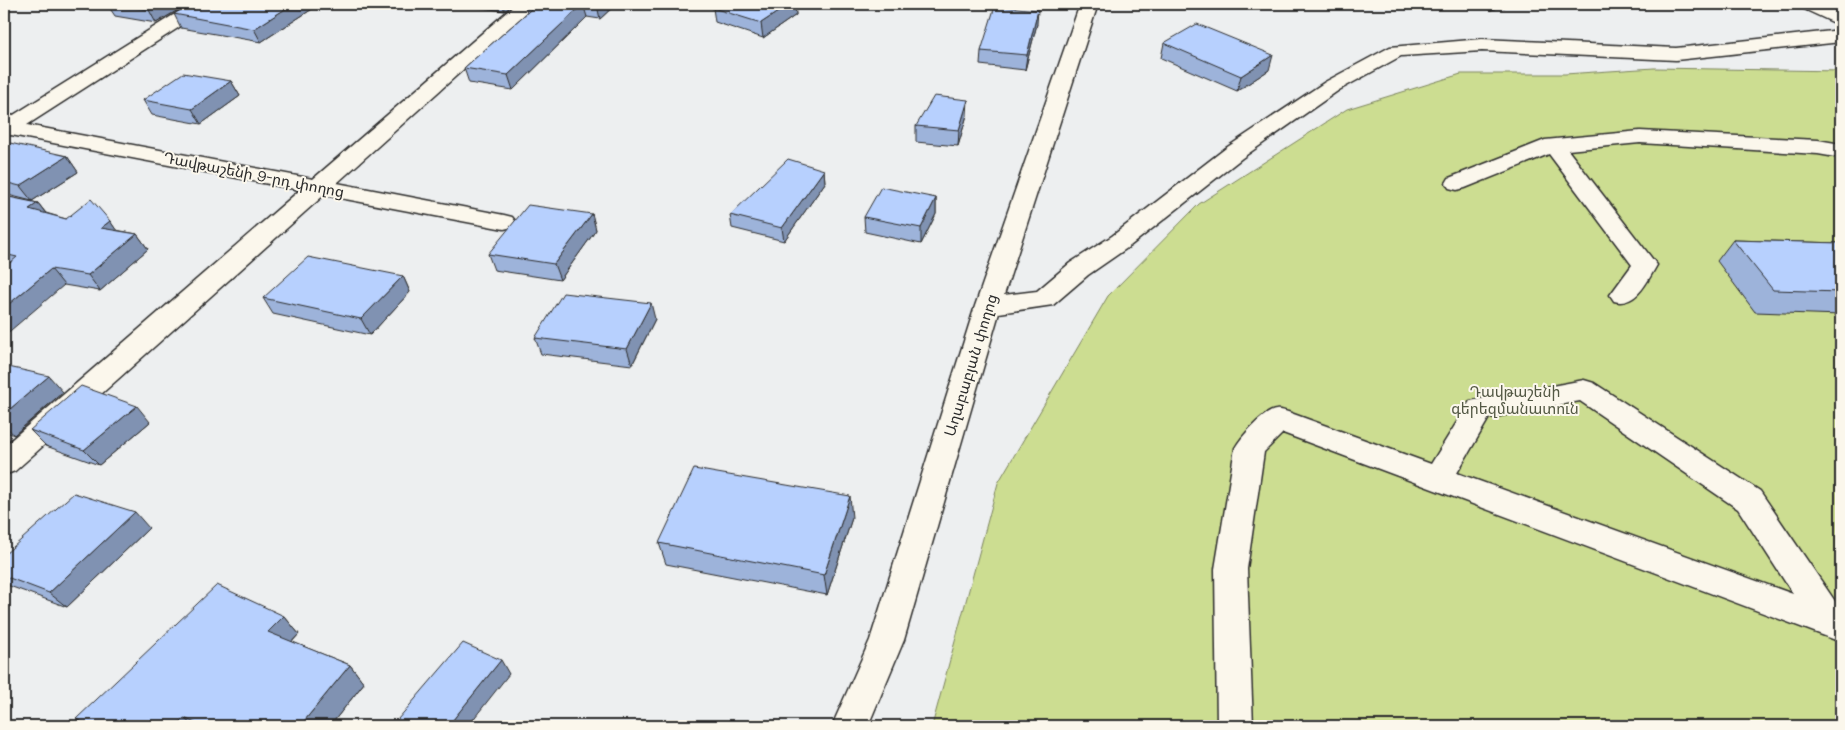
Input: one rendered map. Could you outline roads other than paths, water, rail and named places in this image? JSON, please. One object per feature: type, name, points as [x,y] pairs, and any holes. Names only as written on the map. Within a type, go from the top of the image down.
[{"type":"street","points":[[5,128],[204,4]]},
{"type":"street","points":[[4,463],[322,186],[527,4]]},
{"type":"street","name":"Աղաբաբյան փողոց","points":[[850,726],[887,640],[988,306],[1089,4]]},
{"type":"street","points":[[1808,4],[1841,22]]},
{"type":"street","points":[[988,306],[1044,299],[1079,269],[1121,241],[1234,153],[1332,86],[1397,51],[1482,45],[1676,54],[1841,36]]},
{"type":"street","name":"Դավթաշենի 9-րդ փողոց","points":[[5,128],[322,186],[504,222]]},
{"type":"street","points":[[1456,183],[1553,145],[1640,137],[1818,147],[1841,151]]},
{"type":"street","points":[[1553,145],[1645,265],[1623,295]]},
{"type":"street","points":[[1438,478],[1480,409],[1584,390],[1749,500],[1835,624]]},
{"type":"street","points":[[1235,726],[1231,569],[1250,448],[1278,420],[1835,624]]},
{"type":"park label","name":"Դավթաշենի գերեզմանատուն","points":[[1515,400]]}]
